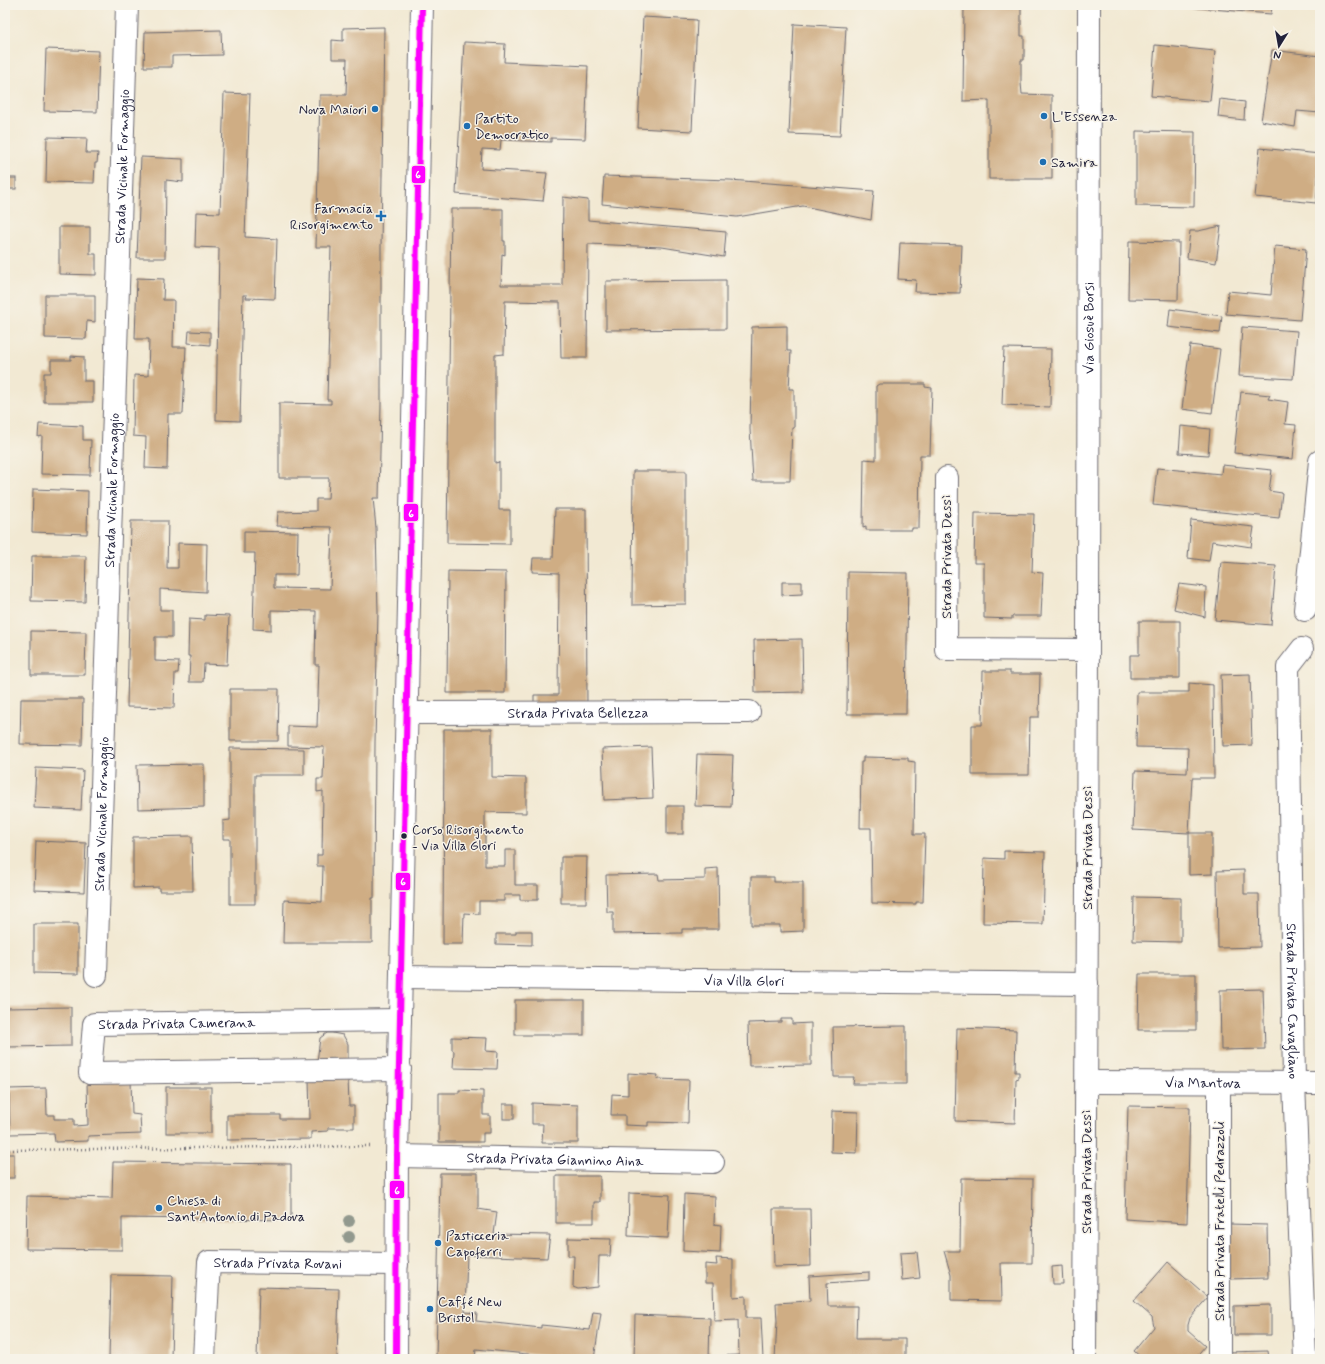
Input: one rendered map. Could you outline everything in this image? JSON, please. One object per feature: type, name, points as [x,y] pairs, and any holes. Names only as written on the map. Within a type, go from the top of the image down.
[{"type":"street","name":"Strada Vicinale Formaggio","points":[[96,975],[127,5]]},
{"type":"street","points":[[396,1359],[400,1020],[422,5]]},
{"type":"street","name":"Via Giosuè Borsi","points":[[1088,650],[1089,5]]},
{"type":"street","points":[[1305,610],[1320,461]]},
{"type":"street","name":"Strada Privata Dessì","points":[[947,478],[946,649],[1088,650],[1086,1359]]},
{"type":"street","name":"Strada Privata Cavagliano","points":[[1302,650],[1288,667],[1294,1083],[1305,1359]]},
{"type":"street","name":"Strada Privata Bellezza","points":[[407,713],[749,712]]},
{"type":"street","name":"Via Villa Glori","points":[[401,977],[1087,984]]},
{"type":"street","name":"Strada Privata Camerana","points":[[400,1020],[94,1024],[90,1073],[400,1069]]},
{"type":"street","name":"Via Mantova","points":[[1087,1082],[1320,1083]]},
{"type":"street","name":"Strada Privata Fratelli Pedrazzoli","points":[[1218,1359],[1219,1083]]},
{"type":"street","name":"Strada Privata Giannino Aina","points":[[398,1156],[713,1162]]},
{"type":"street","name":"Strada Privata Rovani","points":[[204,1359],[209,1262],[396,1264]]},
{"type":"path","points":[[5,1150],[372,1146]]},
{"type":"building","points":[[964,5],[1021,5],[1021,36],[1024,36],[1024,60],[1021,60],[1022,94],[1052,95],[1052,179],[989,179],[989,100],[963,101]]},
{"type":"building","points":[[1175,5],[1272,5],[1271,14]]},
{"type":"building","points":[[643,17],[697,20],[692,131],[638,128]]},
{"type":"building","points":[[794,24],[846,27],[840,136],[789,134]]},
{"type":"building","points":[[384,27],[379,498],[373,498],[376,528],[378,612],[372,943],[283,943],[284,900],[322,902],[323,866],[317,866],[317,855],[322,855],[323,791],[317,792],[317,779],[323,779],[324,747],[288,746],[288,726],[317,727],[319,665],[315,665],[316,611],[271,610],[271,630],[253,629],[255,553],[244,553],[244,531],[298,532],[297,575],[274,575],[274,588],[330,589],[331,527],[277,526],[278,512],[316,511],[316,499],[328,499],[329,478],[279,478],[279,403],[331,404],[331,400],[327,400],[331,247],[316,247],[320,95],[346,95],[347,59],[332,59],[332,40],[343,41],[343,28]]},
{"type":"building","points":[[221,30],[222,55],[172,56],[172,67],[144,67],[145,32]]},
{"type":"building","points":[[464,42],[505,44],[504,62],[588,66],[585,139],[551,138],[551,142],[501,140],[500,150],[482,149],[481,169],[547,173],[543,201],[456,194]]},
{"type":"building","points":[[1155,45],[1215,51],[1210,101],[1151,96]]},
{"type":"building","points":[[46,49],[99,51],[97,112],[44,111]]},
{"type":"building","points":[[1272,50],[1320,56],[1320,113],[1297,111],[1295,127],[1261,121]]},
{"type":"building","points":[[224,93],[250,94],[245,237],[277,239],[275,299],[246,298],[247,295],[243,295],[240,421],[216,420],[219,248],[195,247],[196,212],[220,213]]},
{"type":"building","points":[[1220,99],[1245,102],[1244,120],[1218,117]]},
{"type":"building","points":[[1136,131],[1195,132],[1194,207],[1136,206]]},
{"type":"building","points":[[47,137],[87,138],[86,153],[98,153],[97,163],[95,163],[94,183],[46,182]]},
{"type":"building","points":[[1260,148],[1320,154],[1316,203],[1255,197]]},
{"type":"building","points":[[141,157],[183,159],[183,182],[166,180],[165,258],[137,258]]},
{"type":"building","points":[[604,176],[730,180],[874,191],[871,220],[803,206],[737,217],[602,204]]},
{"type":"building","points":[[7,178],[16,178],[16,189],[7,189]]},
{"type":"building","points":[[563,197],[588,200],[588,220],[726,232],[724,257],[662,247],[588,244],[587,358],[561,358],[560,302],[505,301],[504,354],[495,355],[495,463],[499,462],[499,510],[510,510],[510,544],[447,543],[451,209],[503,209],[503,241],[505,241],[505,255],[502,254],[501,285],[562,285]]},
{"type":"building","points":[[1221,226],[1216,263],[1187,258],[1190,231],[1198,231]]},
{"type":"building","points":[[59,227],[90,227],[90,254],[96,254],[96,275],[59,274]]},
{"type":"building","points":[[1129,241],[1179,242],[1178,300],[1128,299]]},
{"type":"building","points":[[900,243],[962,245],[960,293],[915,292],[916,280],[898,279]]},
{"type":"building","points":[[1275,246],[1306,249],[1300,320],[1226,314],[1228,291],[1271,295]]},
{"type":"building","points":[[137,278],[164,279],[163,300],[174,300],[173,347],[186,347],[183,414],[168,414],[167,469],[145,468],[146,437],[133,436],[134,375],[148,376],[149,339],[135,339]]},
{"type":"building","points":[[726,280],[726,329],[606,330],[606,281]]},
{"type":"building","points":[[45,295],[95,295],[95,322],[87,321],[86,339],[45,338]]},
{"type":"building","points":[[1170,309],[1222,316],[1220,333],[1168,327]]},
{"type":"building","points":[[787,326],[787,351],[791,351],[789,389],[794,389],[794,428],[792,428],[790,481],[753,481],[750,429],[752,327]]},
{"type":"building","points":[[1242,327],[1297,331],[1293,379],[1239,376]]},
{"type":"building","points":[[189,331],[210,332],[210,345],[188,343]]},
{"type":"building","points":[[1190,345],[1220,349],[1212,413],[1182,409]]},
{"type":"building","points":[[1004,348],[1051,349],[1050,407],[1002,405]]},
{"type":"building","points":[[71,356],[84,357],[84,381],[93,381],[93,402],[44,402],[44,373],[51,373],[51,360],[71,360]]},
{"type":"building","points":[[879,384],[925,384],[925,387],[932,388],[930,455],[920,455],[919,528],[912,528],[912,530],[866,530],[866,526],[863,527],[864,459],[876,460],[876,386]]},
{"type":"building","points":[[1241,392],[1270,395],[1268,399],[1288,402],[1285,424],[1296,425],[1293,459],[1234,453]]},
{"type":"building","points":[[39,424],[83,426],[83,440],[91,440],[90,475],[41,474],[42,436],[38,437]]},
{"type":"building","points":[[1181,426],[1210,429],[1208,455],[1179,453]]},
{"type":"building","points":[[1222,465],[1272,470],[1269,491],[1282,493],[1279,518],[1153,505],[1157,468],[1221,474]]},
{"type":"building","points":[[633,471],[686,471],[686,604],[632,605]]},
{"type":"building","points":[[33,489],[88,491],[87,534],[32,532]]},
{"type":"building","points":[[555,509],[586,509],[587,709],[534,708],[534,695],[558,695],[559,573],[532,572],[533,558],[553,558]]},
{"type":"building","points":[[975,513],[1034,514],[1032,572],[1043,573],[1041,616],[1012,616],[1012,619],[984,618],[984,563],[974,563]]},
{"type":"building","points":[[1191,520],[1254,527],[1251,547],[1212,541],[1209,561],[1188,558]]},
{"type":"building","points":[[131,521],[168,521],[167,568],[178,568],[178,543],[207,544],[206,592],[160,589],[160,610],[172,610],[172,637],[155,637],[155,661],[179,662],[178,673],[175,673],[174,708],[127,707]]},
{"type":"building","points":[[32,556],[86,556],[85,602],[31,601]]},
{"type":"building","points":[[1221,562],[1276,566],[1271,625],[1215,620]]},
{"type":"building","points":[[448,571],[506,572],[505,693],[447,693]]},
{"type":"building","points":[[848,572],[908,573],[906,714],[847,714]]},
{"type":"building","points":[[782,582],[802,582],[802,594],[782,595]]},
{"type":"building","points":[[1179,584],[1206,587],[1205,617],[1174,609]]},
{"type":"building","points":[[205,615],[229,616],[227,665],[204,664],[203,682],[189,682],[189,619],[205,620]]},
{"type":"building","points":[[1139,621],[1180,621],[1180,678],[1130,678],[1130,655],[1139,655]]},
{"type":"building","points":[[31,631],[86,632],[85,675],[31,675]]},
{"type":"building","points":[[802,639],[803,692],[755,693],[754,640]]},
{"type":"building","points":[[983,671],[1010,671],[1010,674],[1040,674],[1039,717],[1030,717],[1029,775],[972,775],[972,725],[982,725]]},
{"type":"building","points":[[1250,674],[1252,745],[1223,746],[1221,675]]},
{"type":"building","points":[[1189,683],[1213,685],[1214,778],[1192,778],[1189,833],[1133,830],[1135,771],[1187,773],[1188,748],[1136,747],[1137,692],[1189,692]]},
{"type":"building","points":[[230,689],[279,689],[278,741],[230,741]]},
{"type":"building","points":[[21,699],[83,699],[82,745],[20,744]]},
{"type":"building","points":[[444,729],[492,729],[492,777],[526,778],[526,813],[485,812],[485,866],[505,866],[505,850],[515,850],[515,885],[538,885],[538,900],[520,900],[520,895],[504,895],[504,901],[479,901],[479,914],[464,913],[463,944],[443,944]]},
{"type":"building","points":[[651,747],[653,798],[604,800],[602,749]]},
{"type":"building","points":[[230,748],[304,749],[304,775],[255,775],[255,904],[230,904],[230,839],[223,839],[223,821],[230,820]]},
{"type":"building","points":[[697,754],[733,755],[731,807],[695,806]]},
{"type":"building","points":[[863,757],[908,758],[908,761],[915,762],[914,834],[925,834],[923,902],[916,902],[916,904],[872,903],[871,828],[860,828],[861,762],[863,762]]},
{"type":"building","points":[[204,764],[204,807],[138,809],[137,765]]},
{"type":"building","points":[[36,768],[83,770],[81,810],[34,808]]},
{"type":"building","points":[[667,806],[683,806],[683,834],[667,834]]},
{"type":"building","points":[[1189,833],[1212,833],[1212,874],[1189,875]]},
{"type":"building","points":[[192,836],[193,891],[159,891],[159,887],[133,888],[133,837]]},
{"type":"building","points":[[36,841],[86,843],[84,892],[34,890]]},
{"type":"building","points":[[1004,851],[1045,852],[1043,924],[983,923],[984,858],[1004,859]]},
{"type":"building","points":[[561,857],[587,857],[586,903],[561,903]]},
{"type":"building","points":[[718,868],[719,929],[682,929],[682,933],[613,934],[613,912],[607,912],[606,875],[658,874],[659,880],[705,879],[705,869]]},
{"type":"building","points":[[1244,870],[1244,894],[1259,894],[1260,947],[1218,948],[1217,871]]},
{"type":"building","points":[[751,877],[774,877],[774,882],[803,882],[803,931],[780,932],[780,925],[751,925]]},
{"type":"building","points":[[1134,897],[1181,898],[1181,942],[1133,941]]},
{"type":"building","points":[[34,924],[78,924],[78,974],[34,973]]},
{"type":"building","points":[[516,931],[532,931],[532,945],[496,944],[496,934],[516,934]]},
{"type":"building","points":[[1139,974],[1196,974],[1196,1030],[1138,1030]]},
{"type":"building","points":[[1263,989],[1265,1049],[1221,1050],[1220,990]]},
{"type":"building","points":[[515,1000],[584,1000],[584,1035],[515,1035]]},
{"type":"building","points":[[71,1007],[71,1046],[7,1047],[6,1008]]},
{"type":"building","points":[[781,1019],[792,1019],[792,1024],[811,1023],[811,1065],[749,1066],[748,1023],[781,1022]]},
{"type":"building","points":[[906,1026],[906,1084],[853,1084],[854,1077],[834,1077],[833,1027]]},
{"type":"building","points":[[957,1028],[1016,1030],[1015,1072],[1019,1072],[1019,1078],[1016,1079],[1015,1123],[955,1121]]},
{"type":"building","points":[[327,1033],[343,1035],[348,1044],[348,1063],[317,1062],[320,1038]]},
{"type":"building","points":[[452,1037],[487,1038],[486,1051],[498,1052],[497,1069],[453,1068],[454,1051],[452,1050]]},
{"type":"building","points":[[628,1073],[658,1075],[657,1079],[689,1080],[688,1123],[648,1122],[648,1126],[625,1125],[625,1115],[611,1115],[612,1094],[628,1095]]},
{"type":"building","points":[[348,1077],[349,1106],[354,1106],[354,1128],[328,1128],[328,1131],[311,1132],[311,1139],[227,1140],[227,1115],[280,1115],[280,1119],[310,1119],[309,1078]]},
{"type":"building","points":[[131,1080],[132,1114],[140,1115],[141,1134],[88,1136],[88,1141],[55,1142],[54,1133],[10,1134],[9,1089],[46,1088],[47,1115],[54,1115],[54,1119],[74,1119],[74,1126],[88,1125],[87,1081]]},
{"type":"building","points":[[166,1087],[211,1087],[211,1133],[166,1133]]},
{"type":"building","points":[[459,1090],[483,1091],[483,1115],[490,1115],[490,1133],[483,1133],[483,1142],[439,1142],[439,1093],[459,1093]]},
{"type":"building","points":[[532,1103],[578,1105],[578,1143],[542,1143],[543,1124],[532,1124]]},
{"type":"building","points":[[503,1104],[514,1104],[514,1119],[503,1119]]},
{"type":"building","points":[[1128,1106],[1190,1107],[1187,1223],[1125,1219]]},
{"type":"building","points":[[832,1111],[858,1112],[857,1153],[831,1152]]},
{"type":"building","points":[[5,1154],[14,1154],[14,1178],[5,1178]]},
{"type":"building","name":"Chiesa di Sant'Antonio di Padova","points":[[113,1162],[291,1164],[291,1220],[122,1218],[122,1250],[26,1249],[27,1196],[112,1198]]},
{"type":"building","points":[[440,1173],[478,1173],[478,1209],[497,1212],[494,1234],[550,1235],[547,1258],[467,1255],[465,1312],[477,1313],[476,1321],[541,1328],[541,1325],[590,1330],[593,1312],[601,1313],[594,1359],[577,1359],[476,1349],[475,1359],[436,1359]]},
{"type":"building","points":[[556,1176],[600,1176],[600,1202],[594,1202],[594,1223],[556,1223]]},
{"type":"building","points":[[961,1178],[1033,1179],[1032,1263],[1001,1263],[1002,1301],[951,1300],[951,1275],[944,1251],[960,1251]]},
{"type":"building","points":[[629,1193],[670,1195],[668,1238],[628,1236]]},
{"type":"building","points":[[684,1194],[715,1196],[714,1224],[721,1225],[720,1253],[683,1251]]},
{"type":"building","points":[[773,1209],[810,1209],[811,1266],[774,1267]]},
{"type":"building","points":[[1229,1224],[1267,1225],[1268,1278],[1228,1279]]},
{"type":"building","points":[[568,1238],[611,1239],[610,1256],[599,1256],[598,1287],[578,1289],[573,1287],[574,1256],[568,1256]]},
{"type":"building","points":[[917,1252],[920,1278],[902,1280],[900,1253]]},
{"type":"building","points":[[716,1258],[733,1259],[733,1297],[746,1296],[746,1318],[761,1318],[763,1359],[715,1359],[714,1356],[739,1355],[738,1320],[714,1321],[713,1283],[705,1283],[705,1264],[717,1265]]},
{"type":"building","points":[[1168,1262],[1208,1297],[1190,1318],[1188,1325],[1188,1331],[1205,1346],[1194,1359],[1143,1359],[1134,1351],[1154,1327],[1152,1317],[1134,1301]]},
{"type":"building","points":[[1062,1266],[1063,1284],[1053,1284],[1052,1267]]},
{"type":"building","points":[[869,1272],[869,1280],[827,1283],[828,1306],[857,1306],[856,1339],[905,1339],[905,1359],[775,1359],[777,1321],[776,1303],[810,1301],[809,1276]]},
{"type":"building","points":[[111,1275],[173,1276],[171,1359],[109,1359]]},
{"type":"building","points":[[259,1287],[339,1289],[337,1359],[257,1359]]},
{"type":"building","points":[[1271,1305],[1271,1335],[1234,1335],[1234,1306]]},
{"type":"building","points":[[635,1315],[710,1318],[709,1359],[634,1359]]},
{"type":"building","points":[[1268,1351],[1269,1359],[1226,1359],[1226,1352]]},
{"type":"transit line","name":"6","points":[[396,1359],[397,1156],[422,5]]},
{"type":"place","name":"Nova Maiori","points":[[375,109]]},
{"type":"place","name":"L'Essenza","points":[[1044,116]]},
{"type":"place","name":"Partito Democratico","points":[[467,126]]},
{"type":"place","name":"Samira","points":[[1043,162]]},
{"type":"place","name":"Farmacia Risorgimento","points":[[381,216]]},
{"type":"place","name":"Corso Risorgimento - Via Villa Glori","points":[[404,836]]},
{"type":"place","name":"Chiesa di Sant'Antonio di Padova","points":[[159,1208]]},
{"type":"place","name":"Pasticceria Capoferri","points":[[438,1243]]},
{"type":"place","name":"Caffé New Bristol","points":[[430,1309]]}]
